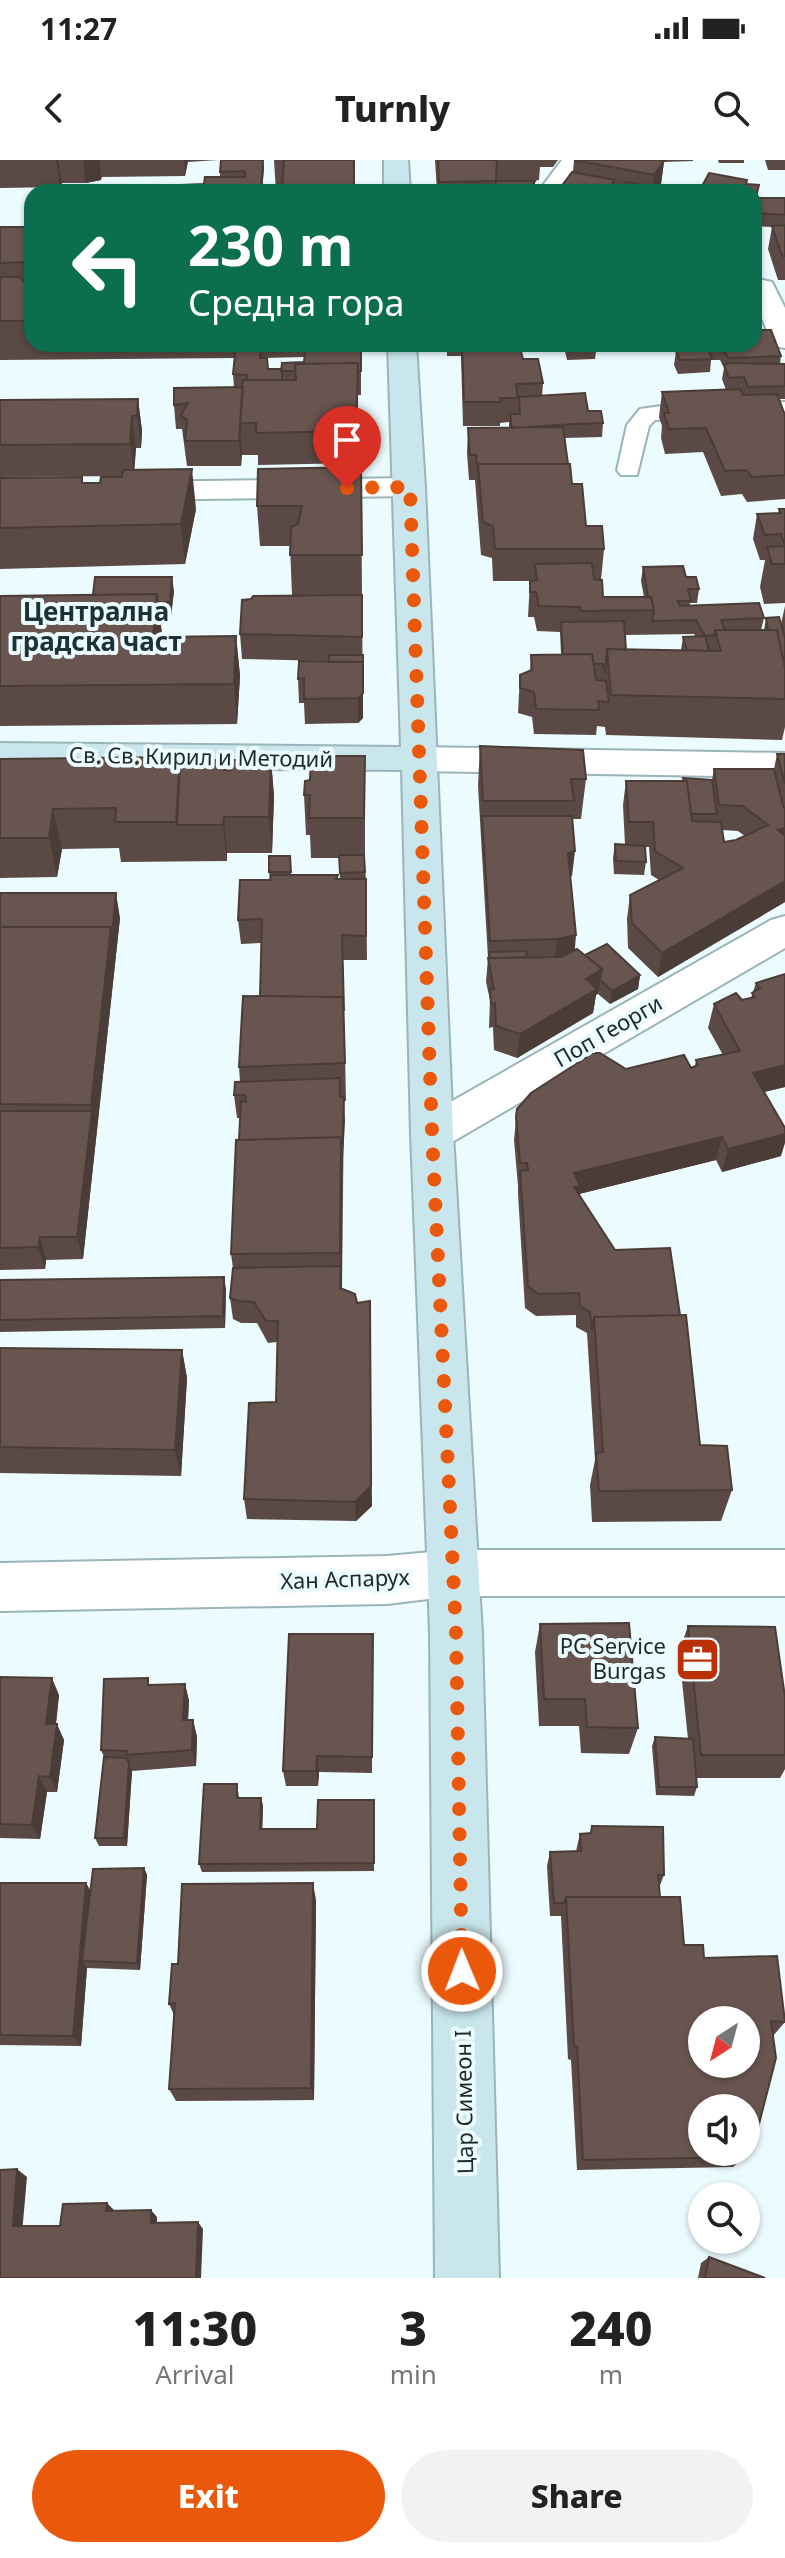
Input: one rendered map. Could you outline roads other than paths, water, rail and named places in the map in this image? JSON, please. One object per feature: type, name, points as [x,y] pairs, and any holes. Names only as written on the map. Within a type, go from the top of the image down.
[{"type":"street","points":[[396,160],[397,184]]},
{"type":"street","points":[[557,184],[574,160]]},
{"type":"street","points":[[767,288],[785,340]]},
{"type":"street","name":"Цар Симеон I","points":[[402,352],[410,487],[432,1133],[453,1573],[467,2278]]},
{"type":"street","points":[[110,491],[410,487]]},
{"type":"street","name":"Св. Св. Кирил и Методий","points":[[0,755],[785,765]]},
{"type":"street","name":"Поп Георги","points":[[432,1133],[785,930]]},
{"type":"street","name":"Хан Аспарух","points":[[0,1587],[387,1580],[453,1573],[785,1573]]},
{"type":"lane","points":[[629,470],[638,425],[648,414],[683,410],[785,409]]},
{"type":"place","name":"PC Service Burgas","points":[[697,1659]]},
{"type":"district","name":"Централна градска част","points":[[96,627]]}]
